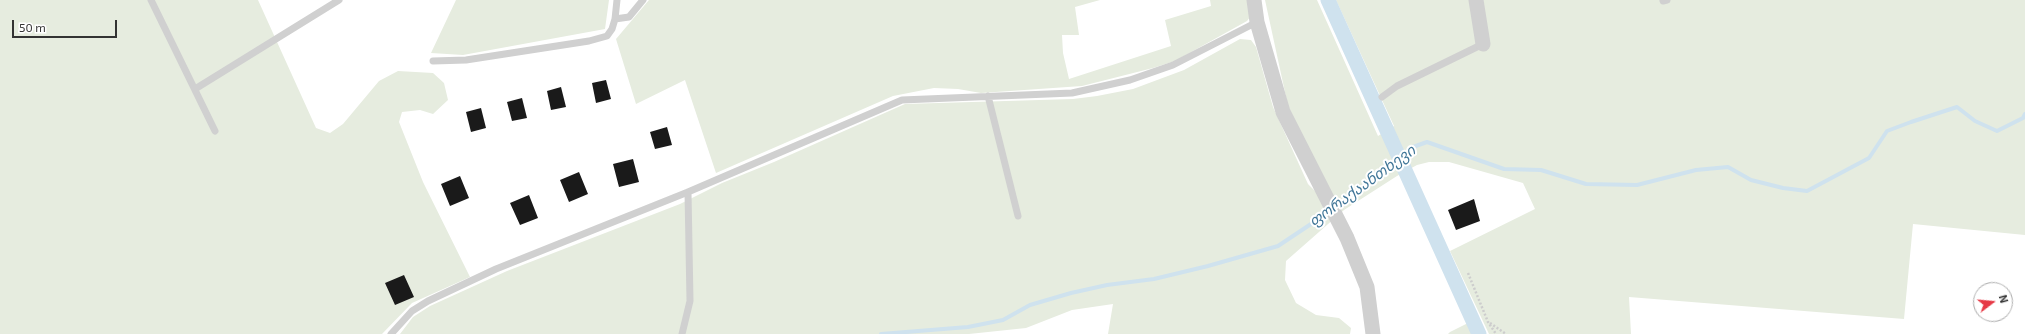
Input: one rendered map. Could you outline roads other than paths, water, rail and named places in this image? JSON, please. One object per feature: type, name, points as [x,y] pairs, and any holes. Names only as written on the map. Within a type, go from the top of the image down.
[{"type":"street","points":[[1254,0],[1257,22],[1283,112],[1312,171],[1340,222],[1366,287],[1373,334]]},
{"type":"street","points":[[1476,0],[1483,44]]},
{"type":"lane","points":[[151,0],[215,131]]},
{"type":"lane","points":[[195,89],[339,0]]},
{"type":"lane","points":[[433,61],[466,60],[589,41],[607,36],[612,29],[615,19],[617,0]]},
{"type":"lane","points":[[615,19],[629,17],[643,0]]},
{"type":"lane","points":[[390,334],[412,311],[428,300],[496,269],[688,192],[902,100],[1072,93],[1130,80],[1173,65],[1257,22]]},
{"type":"lane","points":[[1382,96],[1397,86],[1483,44]]},
{"type":"lane","points":[[988,96],[1018,216]]},
{"type":"lane","points":[[682,334],[690,301],[688,192]]},
{"type":"waterway","points":[[1328,0],[1479,334]]},
{"type":"waterway","name":"ფორაქაანთხევი","points":[[1335,208],[1413,147],[1427,142],[1504,169],[1541,170],[1586,184],[1637,185],[1696,170],[1728,167],[1751,180],[1783,188],[1807,191],[1869,158],[1887,131],[1911,122],[1957,107],[1975,121],[1997,131],[2023,118],[2025,114]]},
{"type":"waterway","name":"ფორაქაანთხევი","points":[[881,334],[968,327],[1003,320],[1030,305],[1071,293],[1107,285],[1154,279],[1208,266],[1278,246],[1329,212]]}]
